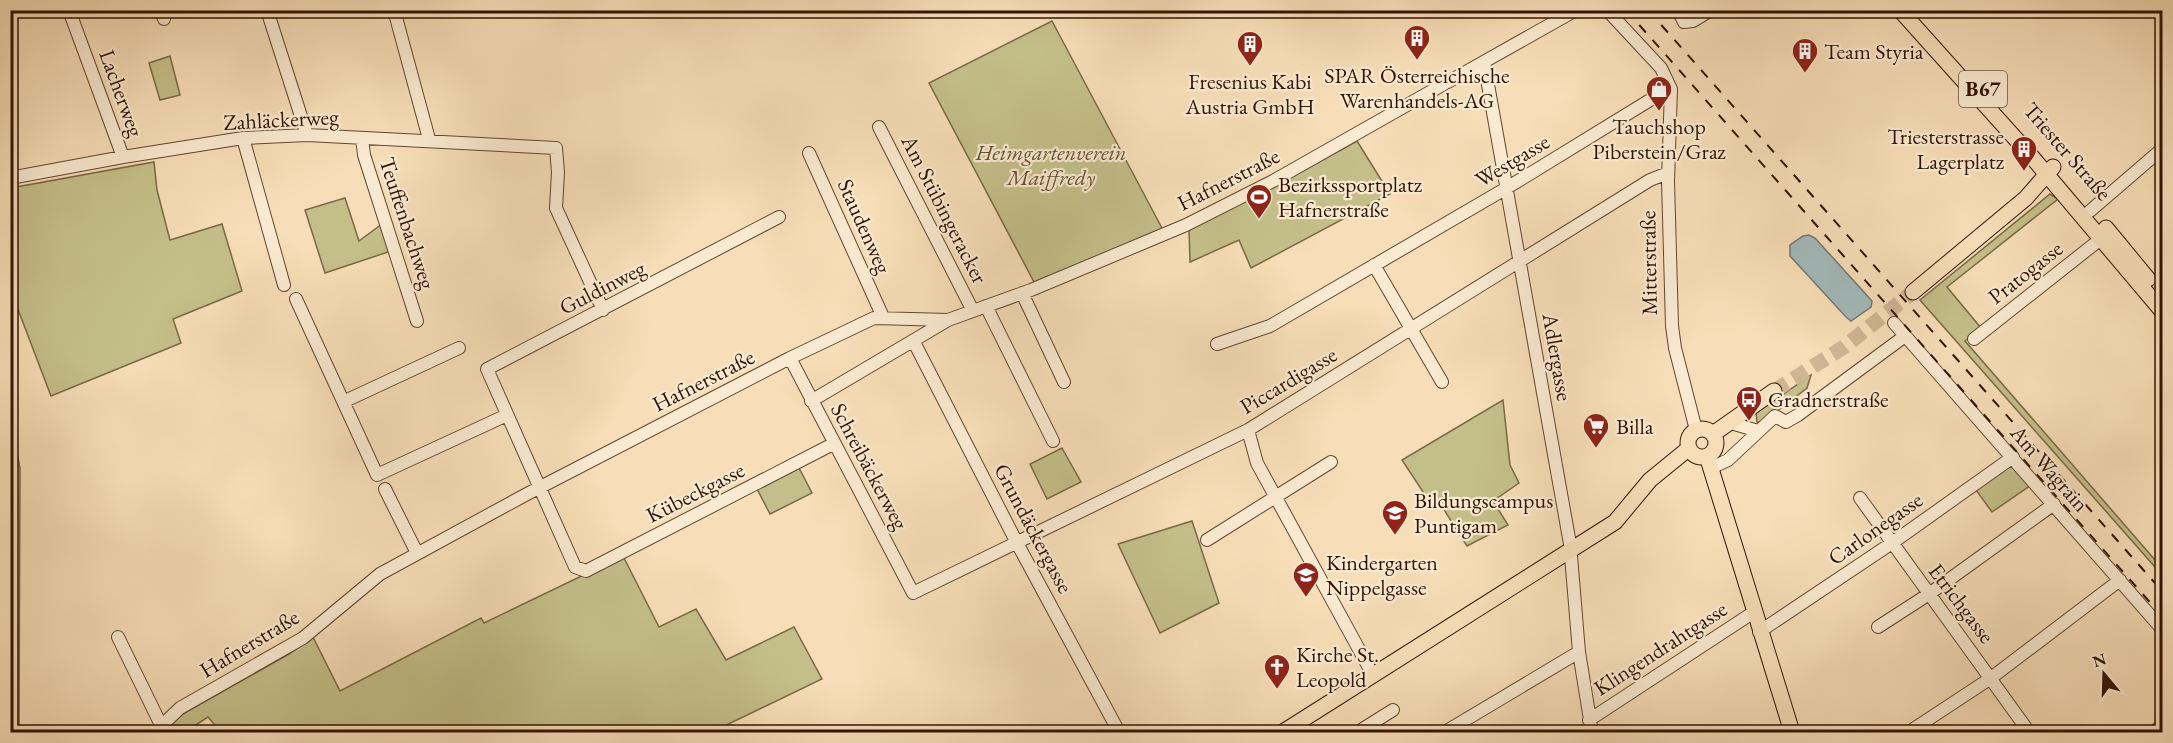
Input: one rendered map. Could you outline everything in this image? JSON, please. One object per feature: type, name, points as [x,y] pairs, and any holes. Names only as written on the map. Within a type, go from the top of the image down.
[{"type":"main road","name":"Triester Straße","points":[[1900,10],[2131,255],[2163,297]]},
{"type":"main road","name":"Triester Straße","points":[[1913,10],[2050,170],[2102,238],[2163,311]]},
{"type":"main road","points":[[1913,292],[2026,198],[2050,170]]},
{"type":"main road","points":[[1713,434],[1774,391]]},
{"type":"main road","points":[[1709,462],[1695,456],[1688,448],[1688,438],[1696,430],[1707,429],[1713,434],[1715,446],[1709,462],[1759,632],[1792,732]]},
{"type":"main road","points":[[1283,732],[1301,727],[1373,675],[1615,522],[1650,480],[1688,448]]},
{"type":"street","name":"Lacherweg","points":[[69,10],[123,157]]},
{"type":"street","points":[[267,10],[308,135]]},
{"type":"street","points":[[394,10],[429,139]]},
{"type":"street","name":"Hafnerstraße","points":[[118,637],[158,729],[180,708],[303,638],[380,574],[539,488],[790,358],[873,318],[948,320],[1022,293],[1214,211],[1357,135],[1576,10]]},
{"type":"street","points":[[1607,10],[1661,68],[1671,93]]},
{"type":"street","points":[[1678,10],[1684,22],[1693,21],[1711,10]]},
{"type":"street","name":"Adlergasse","points":[[1484,62],[1570,550],[1579,652],[1590,726]]},
{"type":"street","name":"Mitterstraße","points":[[1671,93],[1668,173],[1672,326],[1675,348],[1696,430]]},
{"type":"street","name":"Westgasse","points":[[1217,344],[1270,326],[1505,189],[1655,97],[1671,93]]},
{"type":"street","name":"Am Stübingeracker","points":[[879,127],[973,311]]},
{"type":"street","name":"Zahläckerweg","points":[[10,178],[243,138],[308,135],[429,139],[556,148],[558,172],[556,208],[603,310]]},
{"type":"street","points":[[243,138],[284,285]]},
{"type":"street","name":"Teuffenbachweg","points":[[362,138],[364,155],[417,321]]},
{"type":"street","points":[[2090,211],[2163,149]]},
{"type":"street","name":"Staudenweg","points":[[809,153],[883,317]]},
{"type":"street","name":"Piccardigasse","points":[[913,593],[1248,430],[1520,263],[1650,180],[1668,173]]},
{"type":"street","name":"Guldinweg","points":[[575,567],[487,369],[779,217]]},
{"type":"street","name":"Pratogasse","points":[[1974,339],[2102,238]]},
{"type":"street","points":[[1374,265],[1442,382]]},
{"type":"street","points":[[1022,293],[1064,382]]},
{"type":"street","points":[[296,298],[345,401],[376,475],[507,415]]},
{"type":"street","points":[[986,306],[1053,441]]},
{"type":"street","points":[[811,401],[948,320]]},
{"type":"street","name":"Am Wagrain","points":[[1894,323],[2163,629]]},
{"type":"street","points":[[1709,462],[1728,460],[1775,416],[1785,422],[1798,415],[1905,336]]},
{"type":"street","name":"Grundäckergasse","points":[[914,342],[1017,543],[1119,732]]},
{"type":"street","points":[[345,401],[459,348]]},
{"type":"street","name":"Schreibäckerweg","points":[[790,358],[913,593]]},
{"type":"street","points":[[1731,423],[1758,431]]},
{"type":"street","points":[[1248,430],[1257,463],[1373,675]]},
{"type":"street","name":"Kübeckgasse","points":[[575,567],[586,571],[833,444]]},
{"type":"street","name":"Carlonegasse","points":[[1759,632],[1892,543],[2013,457]]},
{"type":"street","points":[[1207,540],[1331,462]]},
{"type":"street","points":[[385,489],[417,553]]},
{"type":"street","name":"Etrichgasse","points":[[1860,498],[2030,732]]},
{"type":"street","points":[[1878,627],[1929,594],[2054,504]]},
{"type":"street","points":[[1910,732],[1991,678],[2120,580]]},
{"type":"street","name":"Klingendrahtgasse","points":[[1590,726],[1754,612]]},
{"type":"street","points":[[1445,732],[1579,652]]},
{"type":"street","points":[[1358,732],[1393,710]]},
{"type":"street","points":[[2154,732],[2163,725]]},
{"type":"green space","name":"Heimgartenverein Maiffredy","points":[[1052,21],[1163,230],[1034,282],[929,83]]},
{"type":"green space","points":[[170,56],[180,95],[160,100],[149,63]]},
{"type":"green space","points":[[1357,141],[1390,194],[1251,268],[1239,240],[1190,262],[1189,228],[1288,179]]},
{"type":"green space","points":[[154,162],[157,190],[170,240],[222,224],[242,291],[173,319],[181,343],[51,396],[11,291],[11,188]]},
{"type":"green space","points":[[2050,194],[2058,199],[1947,287],[1981,328],[1965,341],[2162,568],[2162,575],[1920,300]]},
{"type":"green space","points":[[345,198],[359,241],[382,224],[391,251],[325,273],[305,210]]},
{"type":"green space","points":[[1811,375],[1807,388],[1763,422],[1757,422],[1756,413]]},
{"type":"green space","points":[[1503,400],[1510,465],[1519,483],[1493,501],[1508,525],[1467,546],[1436,497],[1429,501],[1402,460]]},
{"type":"green space","points":[[11,420],[20,468],[19,732],[10,732]]},
{"type":"green space","points":[[1062,448],[1081,482],[1047,499],[1030,464]]},
{"type":"green space","points":[[2010,465],[2015,466],[2031,485],[1992,512],[1976,490]]},
{"type":"green space","points":[[798,466],[812,493],[770,514],[756,487]]},
{"type":"green space","points":[[1192,521],[1219,603],[1160,633],[1118,544]]},
{"type":"green space","points":[[623,556],[659,627],[696,609],[726,660],[794,627],[822,679],[712,732],[221,732],[208,717],[185,732],[162,732],[174,719],[289,654],[313,637],[340,691],[481,618],[484,623]]},
{"type":"water","points":[[1809,235],[1815,238],[1872,301],[1871,307],[1851,321],[1846,317],[1790,256],[1790,245],[1803,236]]},
{"type":"tunnel","points":[[1774,391],[1844,347],[1913,292]]},
{"type":"railway","points":[[1626,10],[2162,616]]},
{"type":"railway","points":[[1648,10],[2162,591]]},
{"type":"place","name":"SPAR Österreichische Warenhandels-AG","points":[[1417,61]]},
{"type":"place","name":"Fresenius Kabi Austria GmbH","points":[[1250,67]]},
{"type":"place","name":"Team Styria","points":[[1805,74]]},
{"type":"place","name":"Tauchshop Piberstein/Graz","points":[[1659,112]]},
{"type":"place","name":"Triesterstrasse Lagerplatz","points":[[2024,172]]},
{"type":"place","name":"Bezirkssportplatz Hafnerstraße","points":[[1259,220]]},
{"type":"place","name":"Gradnerstraße","points":[[1749,422]]},
{"type":"place","name":"Billa","points":[[1596,449]]},
{"type":"place","name":"Bildungscampus Puntigam","points":[[1395,536]]},
{"type":"place","name":"Kindergarten Nippelgasse","points":[[1306,598]]},
{"type":"place","name":"Kirche St. Leopold","points":[[1277,690]]}]
